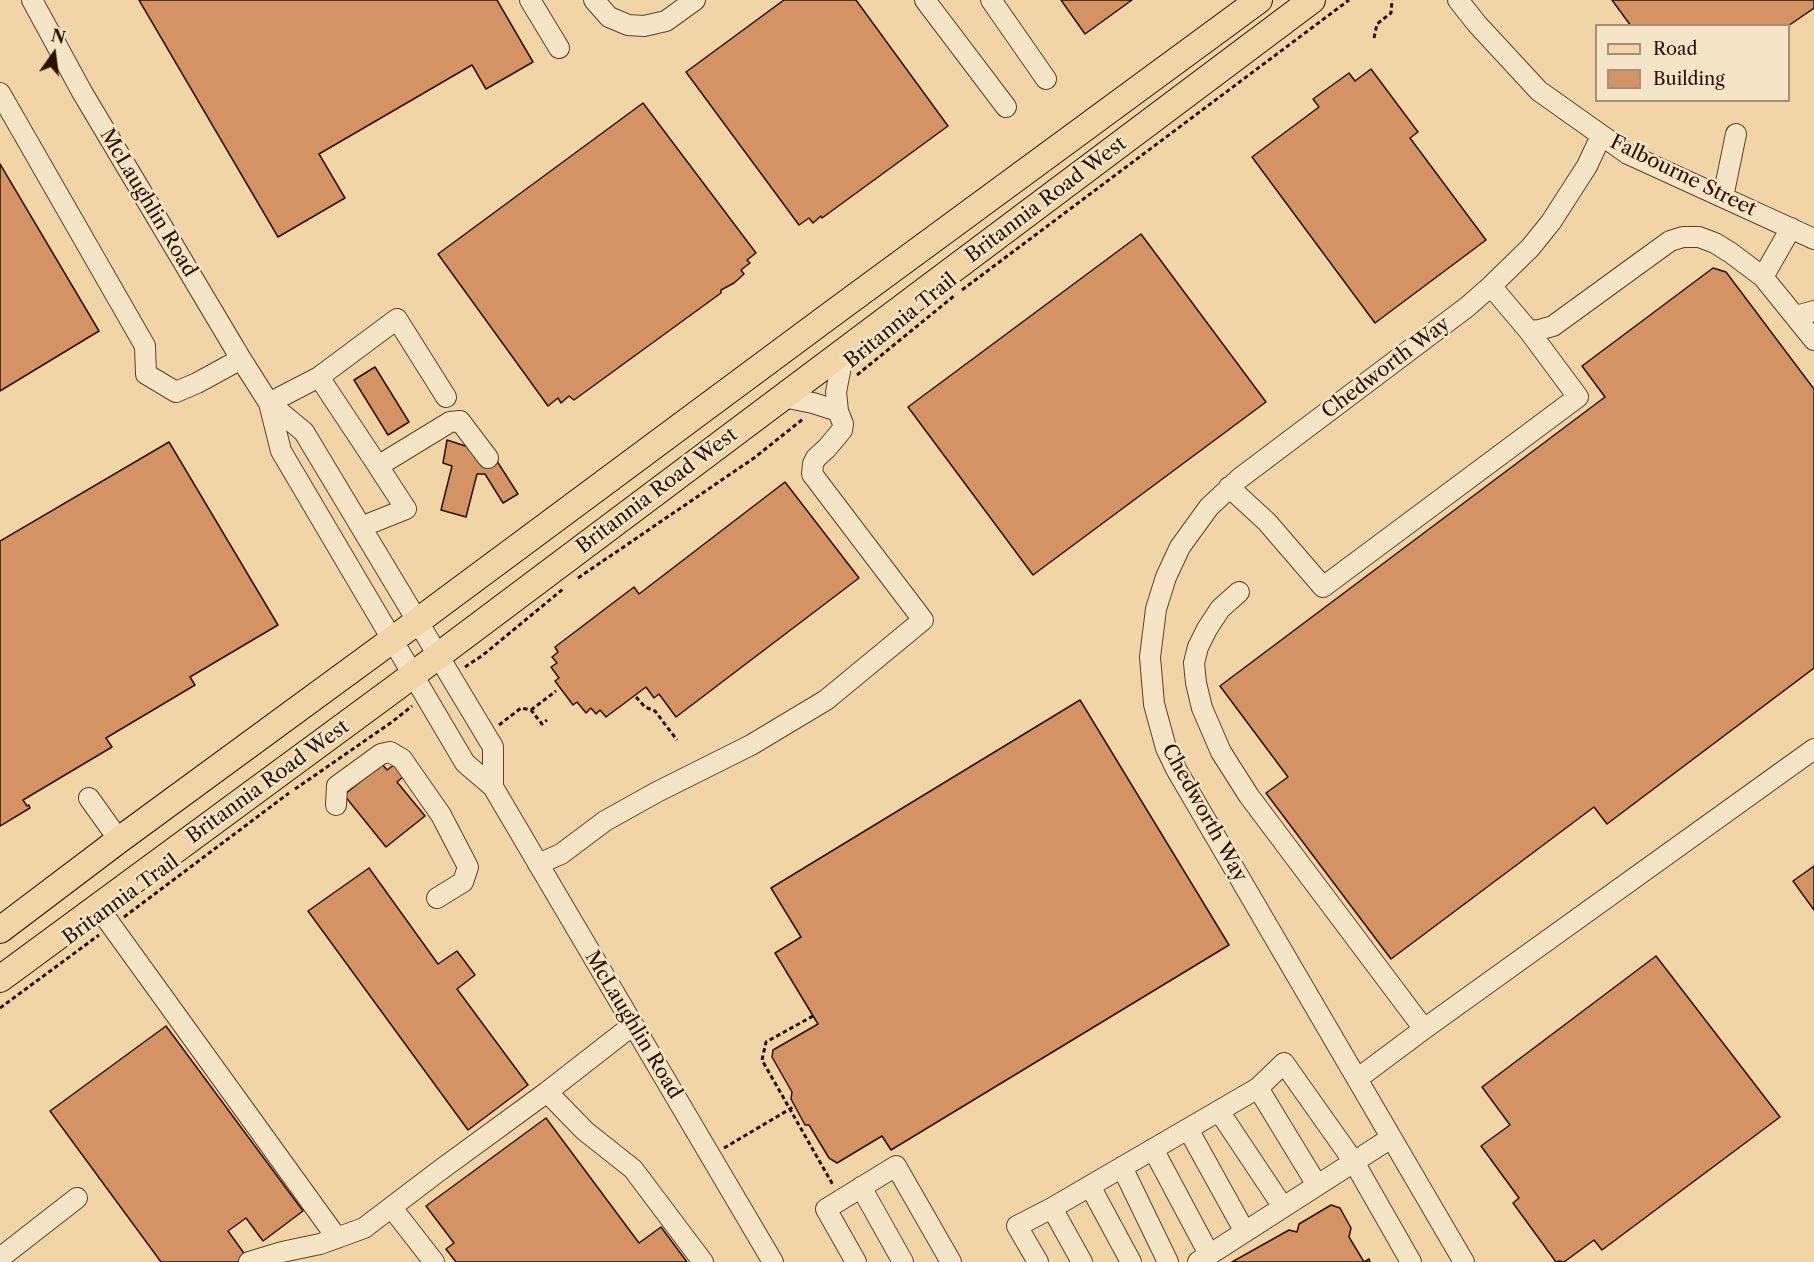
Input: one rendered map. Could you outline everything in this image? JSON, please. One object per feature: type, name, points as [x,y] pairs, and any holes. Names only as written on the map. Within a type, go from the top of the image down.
[{"type":"main road","name":"Britannia Road West","points":[[0,930],[1260,0]]},
{"type":"main road","name":"Britannia Road West","points":[[0,979],[105,916],[438,656],[1312,0]]},
{"type":"street","name":"McLaughlin Road","points":[[32,0],[82,92],[241,359],[269,403],[304,432],[493,747],[493,787]]},
{"type":"street","points":[[530,0],[559,48]]},
{"type":"street","points":[[594,0],[609,17],[628,25],[644,26],[666,21],[695,0]]},
{"type":"street","points":[[925,0],[1006,107]]},
{"type":"street","points":[[991,0],[1046,79]]},
{"type":"street","name":"Falbourne Street","points":[[1458,0],[1539,91],[1601,136],[1628,154],[1814,239]]},
{"type":"street","points":[[0,93],[145,346],[146,374],[176,392],[241,359]]},
{"type":"street","points":[[1723,197],[1736,134]]},
{"type":"street","name":"Chedworth Way","points":[[1464,1262],[1176,770],[1163,737],[1154,704],[1150,657],[1156,609],[1166,577],[1189,533],[1209,507],[1229,487],[1467,307],[1491,286],[1530,248],[1551,222],[1587,166],[1601,136]]},
{"type":"street","points":[[1763,277],[1791,228]]},
{"type":"street","points":[[1529,331],[1553,326],[1670,241],[1683,237],[1699,237],[1715,243],[1763,277],[1805,314],[1814,340]]},
{"type":"street","points":[[1229,487],[1267,522],[1323,587],[1578,397],[1529,331],[1491,286]]},
{"type":"street","points":[[269,403],[320,377],[397,319],[446,397]]},
{"type":"street","points":[[538,864],[561,854],[605,821],[657,792],[752,746],[826,700],[923,620],[812,474],[816,458],[841,433],[838,416],[844,351]]},
{"type":"street","points":[[320,377],[406,509],[361,527]]},
{"type":"street","points":[[783,397],[838,416]]},
{"type":"street","name":"McLaughlin Road","points":[[269,403],[281,451],[465,763],[493,787],[773,1262]]},
{"type":"street","points":[[378,466],[450,422],[460,421],[488,458]]},
{"type":"street","points":[[1239,592],[1220,609],[1198,646],[1194,663],[1202,708],[1221,752],[1249,796],[1424,1029]]},
{"type":"street","points":[[1357,1079],[1814,749]]},
{"type":"street","points":[[336,805],[337,786],[381,754],[390,752],[402,759],[441,815],[468,867],[463,882],[437,898]]},
{"type":"street","points":[[89,798],[119,840]]},
{"type":"street","points":[[105,916],[337,1238]]},
{"type":"street","points":[[249,1262],[320,1244],[364,1228],[548,1092],[633,1025]]},
{"type":"street","points":[[1038,1262],[1017,1226],[1258,1088],[1284,1063],[1354,1162],[1411,1262]]},
{"type":"street","points":[[1258,1088],[1317,1185]]},
{"type":"street","points":[[548,1092],[585,1131],[633,1170],[703,1262]]},
{"type":"street","points":[[1219,1111],[1283,1208]]},
{"type":"street","points":[[1188,1129],[1245,1232]]},
{"type":"street","points":[[1153,1149],[1203,1258],[1391,1138]]},
{"type":"street","points":[[856,1262],[826,1209],[896,1166],[951,1262]]},
{"type":"street","points":[[1122,1167],[1168,1262]]},
{"type":"street","points":[[1090,1186],[1131,1262]]},
{"type":"street","points":[[861,1187],[903,1262]]},
{"type":"street","points":[[0,1258],[77,1198]]},
{"type":"street","points":[[392,1208],[435,1262]]},
{"type":"street","points":[[1052,1208],[1082,1262]]},
{"type":"path","name":"Britannia Trail","points":[[470,664],[571,583],[754,459],[838,416],[952,297],[1349,0]]},
{"type":"path","points":[[1374,38],[1377,24],[1391,13],[1392,0]]},
{"type":"path","points":[[531,710],[556,691]]},
{"type":"path","points":[[636,697],[645,707],[655,711],[677,740]]},
{"type":"path","points":[[485,735],[521,708],[531,710],[542,724],[547,720]]},
{"type":"path","name":"Britannia Trail","points":[[0,1008],[105,916],[296,789],[406,711]]},
{"type":"path","points":[[813,1016],[766,1042],[762,1060],[842,1199]]},
{"type":"path","points":[[711,1156],[795,1106]]},
{"type":"building","points":[[139,0],[497,0],[533,62],[486,89],[472,65],[319,154],[345,198],[278,237]]},
{"type":"building","points":[[784,0],[856,0],[948,126],[822,218],[821,216],[813,223],[809,218],[799,225],[686,72]]},
{"type":"building","points":[[1061,0],[1132,0],[1085,34]]},
{"type":"building","points":[[1612,0],[1814,0],[1814,8],[1790,25],[1630,24]]},
{"type":"building","points":[[1371,69],[1418,132],[1410,138],[1486,240],[1375,323],[1252,157],[1319,107],[1313,99],[1349,73],[1355,81]]},
{"type":"building","points":[[643,103],[756,253],[747,260],[750,263],[741,270],[744,274],[721,290],[721,293],[574,400],[569,396],[561,403],[558,398],[548,406],[438,254]]},
{"type":"building","points":[[0,164],[99,331],[0,391]]},
{"type":"building","points":[[1141,234],[1266,402],[1033,575],[908,407]]},
{"type":"building","points":[[1713,268],[1726,272],[1814,389],[1814,668],[1607,824],[1594,807],[1391,959],[1266,793],[1288,777],[1220,686],[1605,397],[1582,366]]},
{"type":"building","points":[[375,367],[409,422],[388,435],[354,380]]},
{"type":"building","points":[[447,440],[493,455],[518,494],[503,503],[485,474],[477,474],[466,517],[441,510],[452,466],[443,463]]},
{"type":"building","points":[[169,442],[278,625],[190,677],[195,685],[106,738],[112,747],[23,800],[30,808],[0,826],[0,541]]},
{"type":"building","points":[[785,482],[859,578],[676,717],[659,694],[654,698],[646,687],[606,717],[600,710],[596,714],[591,708],[586,713],[577,702],[573,705],[555,681],[559,678],[551,667],[557,663],[552,657],[558,652],[555,647],[634,587],[639,594]]},
{"type":"building","points":[[1080,700],[1229,945],[891,1150],[882,1136],[837,1163],[829,1158],[809,1125],[805,1125],[791,1099],[792,1092],[772,1057],[773,1050],[818,1024],[775,953],[801,937],[771,888]]},
{"type":"building","points":[[398,762],[408,773],[397,782],[425,816],[386,847],[344,795],[382,764],[387,770]]},
{"type":"building","points":[[1814,866],[1814,910],[1793,881]]},
{"type":"building","points":[[369,868],[438,964],[457,951],[475,975],[457,989],[528,1085],[468,1130],[308,911]]},
{"type":"building","points":[[1656,956],[1780,1117],[1602,1250],[1594,1240],[1564,1262],[1556,1262],[1513,1203],[1519,1198],[1481,1146],[1510,1125],[1482,1087]]},
{"type":"building","points":[[166,1026],[303,1211],[263,1241],[246,1218],[228,1231],[246,1256],[237,1262],[161,1262],[50,1111]]},
{"type":"building","points":[[546,1118],[639,1243],[661,1227],[687,1262],[456,1262],[446,1249],[454,1243],[426,1206]]},
{"type":"building","points":[[1331,1205],[1340,1208],[1351,1228],[1349,1237],[1364,1262],[1232,1262],[1289,1230],[1297,1232],[1299,1224]]}]
